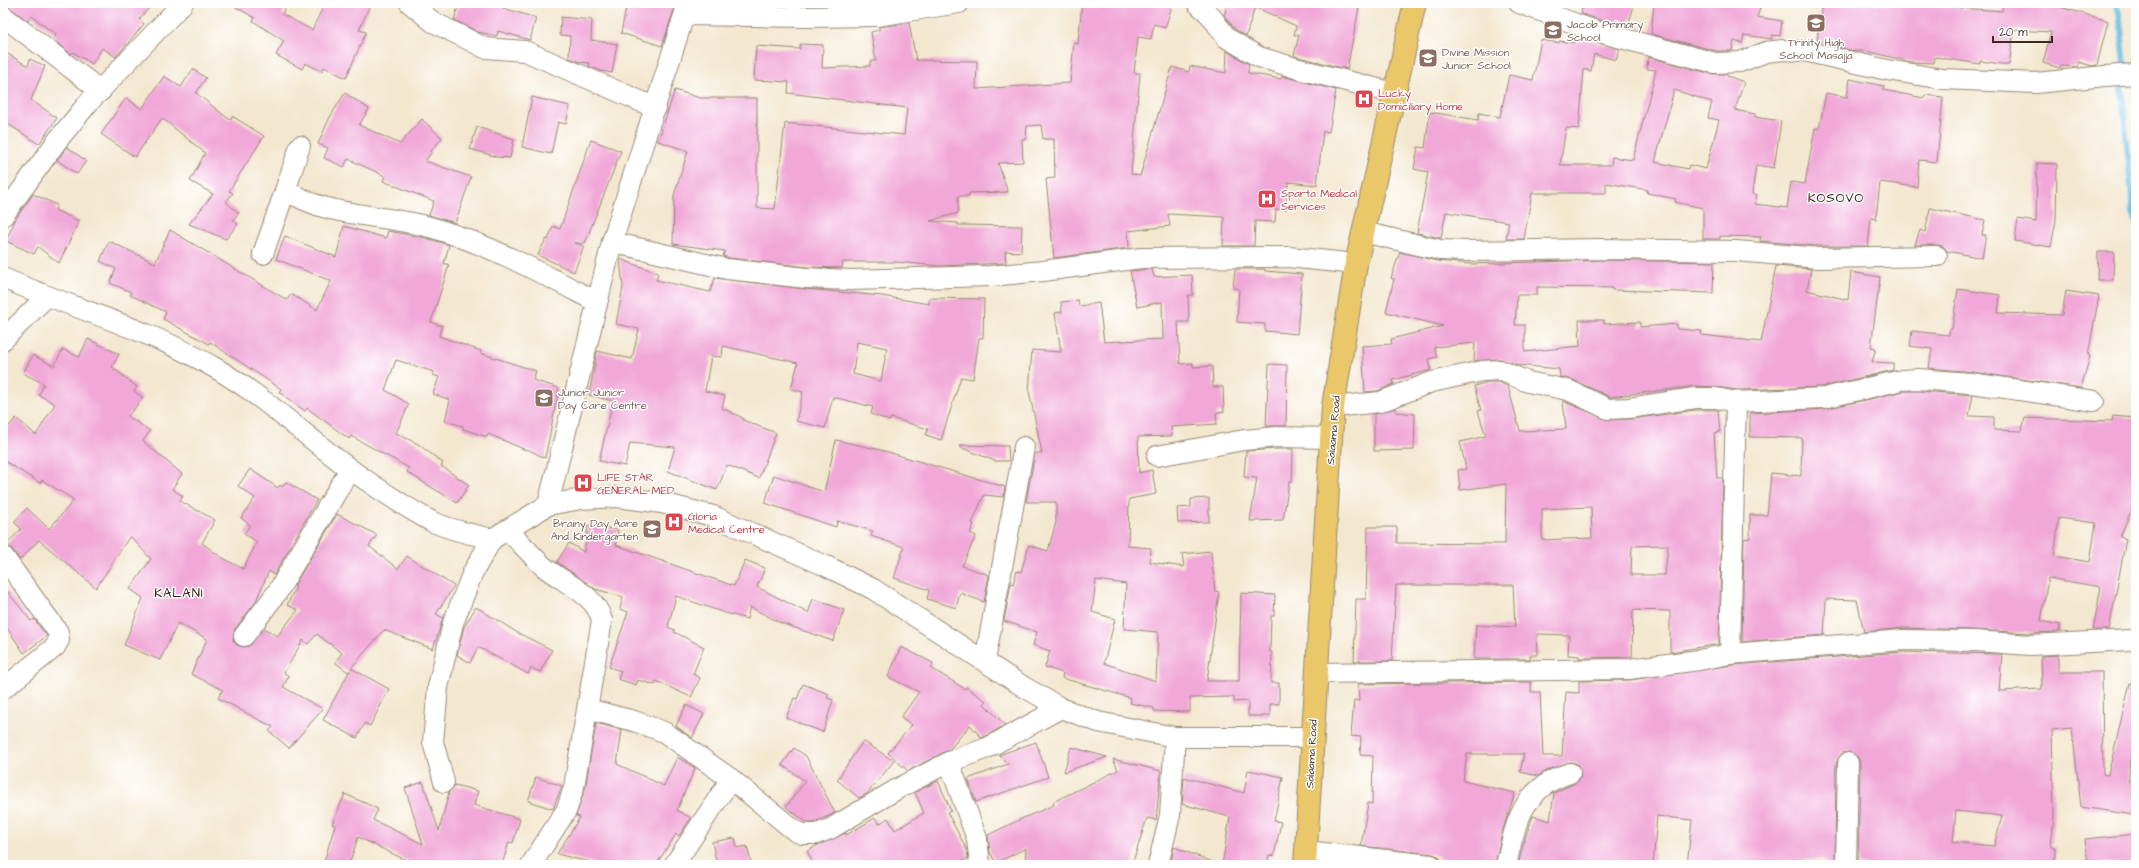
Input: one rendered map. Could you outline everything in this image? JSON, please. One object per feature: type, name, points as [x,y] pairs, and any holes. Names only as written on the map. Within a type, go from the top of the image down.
[{"type":"main road","name":"Salaama Road","points":[[1305,858],[1334,407],[1356,264],[1415,3]]},
{"type":"street","points":[[3,216],[57,141],[101,91],[183,3]]},
{"type":"street","points":[[410,3],[433,22],[485,48],[525,51],[656,108]]},
{"type":"street","points":[[548,505],[612,242],[687,9],[800,17],[876,16],[958,3]]},
{"type":"street","points":[[1197,3],[1210,15],[1227,38],[1259,57],[1299,69],[1394,93]]},
{"type":"street","points":[[1519,3],[1596,31],[1716,62],[1740,62],[1766,52],[1804,51],[1887,70],[1943,79],[2036,83],[2105,76],[2132,75]]},
{"type":"street","points":[[3,16],[101,91]]},
{"type":"street","points":[[263,254],[300,146]]},
{"type":"street","points":[[285,191],[326,208],[410,222],[443,231],[484,247],[548,276],[597,302]]},
{"type":"street","points":[[1363,232],[1440,250],[1467,252],[1600,249],[1736,251],[1819,258],[1938,256]]},
{"type":"street","points":[[612,242],[727,269],[806,278],[850,280],[990,276],[1043,271],[1148,257],[1289,258],[1356,264]]},
{"type":"street","points":[[3,278],[46,297],[163,340],[218,369],[270,405],[350,469],[432,521],[500,534],[590,599],[599,611],[602,620],[586,708],[574,787],[567,809],[531,865]]},
{"type":"street","points":[[3,340],[46,297]]},
{"type":"street","points":[[1334,407],[1380,402],[1432,382],[1482,371],[1500,370],[1528,382],[1568,390],[1608,409],[1629,408],[1695,398],[1716,398],[1736,402],[1824,398],[1902,380],[1918,379],[1971,383],[2094,401]]},
{"type":"street","points":[[1730,654],[1736,402]]},
{"type":"street","points":[[1156,456],[1244,440],[1278,437],[1331,438]]},
{"type":"street","points":[[985,662],[1024,447]]},
{"type":"street","points":[[244,636],[278,592],[350,469]]},
{"type":"street","points":[[444,782],[433,742],[438,687],[453,623],[473,572],[500,534],[548,505],[581,499],[618,497],[662,503],[713,516],[826,566],[873,590],[985,662],[1061,708],[1098,722],[1175,737],[1312,737]]},
{"type":"street","points":[[3,556],[58,632],[59,640],[55,647],[3,689]]},
{"type":"street","points":[[1316,673],[1629,669],[1699,660],[1730,654],[1904,640],[1975,640],[2030,645],[2131,640]]},
{"type":"street","points":[[586,708],[634,721],[664,732],[731,779],[795,831],[802,834],[817,834],[830,829],[899,788],[949,762],[987,748],[1061,708]]},
{"type":"street","points":[[1158,865],[1170,816],[1175,737]]},
{"type":"street","points":[[949,762],[974,831],[980,865]]},
{"type":"street","points":[[1846,865],[1848,763]]},
{"type":"street","points":[[1506,865],[1519,814],[1526,803],[1541,788],[1558,777],[1570,773]]},
{"type":"street","points":[[674,865],[731,779]]},
{"type":"street","points":[[1305,858],[1431,865]]},
{"type":"building","points":[[3,3],[154,3],[139,19],[144,24],[116,57],[102,48],[92,64],[73,52],[71,54],[53,40],[56,35],[32,16],[28,21]]},
{"type":"building","points":[[229,3],[288,3],[282,14],[312,30],[325,3],[371,3],[359,30],[366,32],[346,78],[324,67],[322,71],[305,63],[302,69],[276,55],[284,41],[253,21],[255,18]]},
{"type":"building","points":[[459,3],[504,3],[503,8],[536,18],[530,40],[498,31],[497,36],[478,32],[454,20]]},
{"type":"building","points":[[627,3],[662,3],[675,7],[662,46],[621,33]]},
{"type":"building","points":[[1082,3],[1173,3],[1165,28],[1154,24],[1151,39],[1138,37],[1134,73],[1140,73],[1131,174],[1140,176],[1172,67],[1189,72],[1190,66],[1226,73],[1227,51],[1249,64],[1248,73],[1281,79],[1282,76],[1336,90],[1329,132],[1323,131],[1317,185],[1288,182],[1286,210],[1276,209],[1275,222],[1255,221],[1254,246],[1223,246],[1224,217],[1168,214],[1170,226],[1128,231],[1129,248],[1054,258],[1046,179],[1055,178],[1054,139],[1043,139],[1041,125],[1027,126],[1026,139],[1022,139],[1023,162],[998,163],[1008,192],[969,193],[969,196],[958,196],[958,213],[930,221],[958,223],[958,225],[1022,226],[1021,252],[1005,251],[1006,263],[940,266],[896,262],[843,262],[842,268],[807,267],[729,258],[723,256],[725,251],[673,244],[674,195],[688,151],[658,141],[675,90],[700,98],[757,98],[757,208],[775,209],[785,123],[904,135],[907,108],[788,93],[789,82],[754,80],[756,46],[800,49],[800,44],[823,45],[822,68],[870,66],[870,61],[876,61],[871,32],[879,30],[879,27],[909,23],[916,60],[977,61],[976,89],[1070,83],[1074,43],[1078,44]]},
{"type":"building","points":[[1228,3],[1360,3],[1347,69],[1294,56],[1299,35],[1294,35],[1296,26],[1255,7],[1246,36],[1235,29],[1224,15]]},
{"type":"building","points":[[1596,3],[1635,3],[1627,28],[1581,14],[1583,4],[1595,7]]},
{"type":"building","points":[[1654,3],[1762,3],[1757,17],[1782,21],[1780,36],[1772,35],[1772,39],[1744,35],[1742,43],[1734,41],[1732,51],[1716,51],[1651,34]]},
{"type":"building","points":[[1822,3],[1870,3],[1904,6],[1905,3],[1961,3],[1960,8],[2002,11],[2003,3],[2050,4],[2108,21],[2097,65],[2092,66],[2079,62],[2078,67],[2061,66],[2060,68],[2043,63],[2051,32],[2014,30],[2009,65],[1980,61],[1980,64],[1935,57],[1934,63],[1911,62],[1866,51],[1854,51],[1834,46],[1835,44],[1817,41]]},
{"type":"building","points":[[561,17],[592,20],[591,40],[617,44],[612,73],[601,71],[589,66],[589,63],[580,62],[569,58],[570,36],[560,35]]},
{"type":"building","points":[[1576,36],[1620,49],[1616,60],[1594,54],[1591,71],[1584,69],[1579,129],[1566,128],[1560,165],[1611,165],[1612,157],[1633,160],[1656,70],[1647,69],[1648,57],[1712,74],[1727,74],[1727,76],[1744,82],[1735,110],[1755,114],[1755,117],[1781,121],[1774,168],[1756,165],[1752,194],[1757,195],[1755,204],[1787,208],[1791,182],[1805,184],[1815,128],[1819,129],[1826,93],[1847,97],[1850,79],[1884,86],[1883,90],[1924,98],[1925,95],[1943,97],[1937,162],[1919,160],[1917,187],[1880,182],[1876,219],[1871,218],[1868,246],[1819,246],[1760,241],[1761,237],[1720,236],[1720,239],[1703,239],[1703,208],[1675,202],[1676,199],[1647,193],[1648,190],[1606,183],[1606,193],[1532,193],[1524,239],[1506,239],[1509,222],[1446,212],[1441,238],[1417,233],[1428,172],[1414,169],[1418,147],[1425,148],[1430,112],[1478,120],[1479,113],[1500,117],[1509,75],[1533,80],[1541,40],[1559,43],[1559,41],[1574,43]],"holes":[[[1674,90],[1712,102],[1708,118],[1719,120],[1706,169],[1689,165],[1688,169],[1655,162]]]},
{"type":"building","points":[[3,51],[28,66],[30,59],[45,66],[31,100],[57,118],[39,144],[3,121]]},
{"type":"building","points":[[193,69],[206,78],[196,93],[230,120],[232,116],[264,136],[229,191],[233,193],[226,202],[239,213],[233,220],[238,224],[226,239],[189,224],[213,194],[190,181],[205,153],[162,118],[135,157],[101,134],[126,98],[142,109],[164,76],[181,87]]},
{"type":"building","points":[[345,93],[369,109],[359,125],[400,144],[422,119],[442,138],[425,161],[471,177],[455,223],[429,215],[434,201],[383,181],[385,176],[348,159],[344,167],[324,158],[328,148],[318,144],[330,117]]},
{"type":"building","points":[[532,97],[570,106],[566,124],[558,122],[551,154],[522,147]]},
{"type":"building","points":[[477,127],[514,139],[510,158],[497,157],[470,149]]},
{"type":"building","points":[[591,140],[621,151],[585,243],[575,243],[584,246],[574,272],[538,255],[546,239],[548,240],[553,226],[560,229]]},
{"type":"building","points":[[67,147],[86,161],[77,174],[57,160]]},
{"type":"building","points":[[2037,163],[2057,164],[2056,220],[2051,247],[2015,241],[2018,219],[2036,222]]},
{"type":"building","points":[[33,194],[57,205],[55,210],[79,221],[59,263],[38,247],[34,254],[6,241],[15,220]]},
{"type":"building","points":[[1930,208],[1985,220],[1982,235],[1986,235],[1982,258],[1947,251],[1943,246],[1915,245],[1920,230],[1925,232]]},
{"type":"building","points":[[344,226],[386,238],[388,231],[426,238],[449,245],[444,263],[449,265],[431,322],[442,326],[439,336],[481,351],[480,353],[536,371],[533,380],[559,388],[545,458],[527,449],[526,450],[488,434],[487,437],[463,429],[463,426],[445,421],[450,400],[433,394],[439,377],[433,375],[434,372],[396,360],[385,390],[409,404],[396,433],[418,444],[443,463],[441,466],[469,485],[457,503],[407,472],[409,468],[351,436],[349,439],[307,408],[305,411],[279,392],[281,389],[210,342],[209,344],[163,319],[166,312],[130,295],[131,292],[110,283],[116,269],[100,261],[109,241],[155,263],[170,230],[287,300],[291,294],[317,310],[331,281],[276,259],[285,236],[336,257]]},
{"type":"building","points":[[1400,252],[1437,261],[1471,264],[1600,260],[1714,262],[1713,293],[1612,290],[1612,288],[1537,287],[1537,295],[1517,295],[1515,325],[1525,325],[1525,352],[1580,346],[1579,320],[1604,320],[1604,324],[1640,322],[1640,327],[1677,324],[1677,329],[1702,331],[1701,335],[1761,342],[1776,266],[1811,269],[1807,290],[1848,300],[1851,272],[1880,277],[1871,347],[1876,348],[1872,362],[1893,363],[1893,370],[1822,387],[1737,390],[1695,386],[1610,397],[1573,380],[1560,377],[1559,369],[1518,365],[1500,359],[1474,361],[1475,343],[1434,347],[1437,357],[1429,359],[1431,370],[1393,380],[1394,384],[1377,391],[1365,392],[1362,346],[1392,344],[1391,339],[1443,326],[1386,312],[1394,279],[1391,278]]},
{"type":"building","points":[[2098,252],[2114,252],[2113,280],[2097,280]]},
{"type":"building","points":[[620,259],[658,273],[656,280],[710,292],[715,278],[805,289],[882,296],[929,304],[929,298],[984,299],[983,338],[979,338],[973,379],[961,377],[941,440],[926,435],[928,429],[891,418],[890,421],[871,414],[873,407],[833,397],[825,428],[796,421],[803,392],[791,389],[798,363],[723,346],[722,357],[711,356],[705,391],[725,396],[722,408],[743,418],[743,420],[776,433],[759,478],[727,465],[717,490],[668,471],[675,447],[630,443],[625,466],[599,461],[613,401],[589,395],[597,351],[632,359],[639,329],[616,324],[623,287]],"holes":[[[857,342],[887,348],[881,381],[853,374]]]},
{"type":"building","points":[[1152,269],[1154,277],[1192,275],[1193,295],[1188,295],[1189,322],[1178,322],[1180,364],[1193,363],[1193,367],[1212,366],[1213,387],[1223,387],[1224,412],[1216,413],[1217,424],[1171,427],[1172,436],[1138,437],[1139,473],[1152,470],[1156,494],[1129,499],[1128,546],[1151,548],[1150,562],[1184,567],[1182,554],[1211,551],[1215,591],[1219,592],[1207,681],[1239,681],[1241,593],[1275,595],[1274,616],[1271,616],[1271,683],[1279,683],[1279,704],[1270,704],[1270,716],[1248,716],[1248,701],[1234,702],[1234,697],[1190,698],[1190,712],[1154,711],[1154,708],[1130,703],[1131,698],[1062,678],[1063,673],[1045,667],[1050,651],[1033,645],[1037,632],[1004,621],[1011,583],[1013,584],[1017,571],[1021,572],[1029,545],[1048,551],[1056,522],[1056,502],[1026,502],[1035,453],[1042,453],[1029,391],[1032,350],[1061,352],[1055,313],[1062,312],[1061,302],[1078,300],[1079,306],[1099,303],[1104,342],[1163,339],[1162,302],[1137,307],[1130,271]],"holes":[[[1096,580],[1126,584],[1124,629],[1158,632],[1156,681],[1104,663],[1115,619],[1092,612]]]},
{"type":"building","points":[[1235,269],[1265,269],[1265,271],[1302,274],[1297,334],[1265,331],[1265,324],[1237,322],[1239,289],[1233,288]]},
{"type":"building","points":[[1958,289],[2000,295],[1998,313],[2062,315],[2066,291],[2099,296],[2088,355],[2090,356],[2081,388],[1973,372],[1929,368],[1932,349],[1910,346],[1912,331],[1949,335],[1950,329],[1952,329]]},
{"type":"building","points":[[88,339],[119,354],[112,367],[137,387],[134,391],[143,398],[128,416],[150,431],[143,441],[182,474],[172,489],[183,496],[180,501],[215,520],[202,543],[221,557],[243,569],[257,542],[244,534],[250,525],[241,518],[255,498],[238,486],[250,469],[278,488],[280,485],[282,487],[286,482],[317,500],[274,575],[269,571],[255,603],[235,629],[233,640],[237,645],[243,647],[249,646],[264,628],[277,636],[298,610],[287,605],[296,587],[294,586],[337,514],[377,535],[369,546],[398,569],[407,556],[454,586],[436,614],[443,618],[433,649],[384,630],[351,668],[389,689],[370,726],[365,723],[357,738],[323,720],[350,670],[348,672],[335,662],[342,653],[317,634],[308,644],[303,640],[284,673],[289,676],[283,687],[323,709],[289,748],[269,731],[273,727],[218,698],[223,690],[191,674],[207,639],[178,623],[160,660],[124,645],[143,598],[130,589],[151,559],[130,536],[96,588],[39,540],[20,560],[12,549],[6,545],[21,529],[14,522],[27,508],[49,529],[74,500],[42,480],[40,483],[3,460],[3,433],[16,418],[36,435],[55,404],[39,395],[44,384],[23,373],[33,355],[54,366],[63,349],[79,357]]},
{"type":"building","points":[[1269,364],[1287,365],[1286,426],[1266,426]]},
{"type":"building","points":[[1488,382],[1498,382],[1508,386],[1520,431],[1566,429],[1563,401],[1609,420],[1631,419],[1696,410],[1718,410],[1720,432],[1714,433],[1717,478],[1723,478],[1719,644],[1670,652],[1670,611],[1633,610],[1632,657],[1579,658],[1579,656],[1568,655],[1569,635],[1537,634],[1538,655],[1530,655],[1530,659],[1474,659],[1476,625],[1515,627],[1513,585],[1396,585],[1392,661],[1354,661],[1356,599],[1366,599],[1368,527],[1397,527],[1397,543],[1505,544],[1506,484],[1460,490],[1458,470],[1466,469],[1460,442],[1486,436],[1478,411],[1481,410],[1474,386]],"holes":[[[1591,507],[1592,538],[1542,540],[1542,509]],[[1668,545],[1665,575],[1631,575],[1632,546]]]},
{"type":"building","points":[[1904,391],[1918,391],[1973,395],[1969,416],[1994,417],[1994,430],[2022,431],[2025,418],[2112,421],[2113,416],[2136,418],[2136,499],[2120,537],[2126,539],[2109,630],[2093,630],[2101,587],[2048,578],[2041,621],[2060,625],[2059,632],[2030,633],[1903,628],[1864,632],[1857,600],[1826,599],[1824,635],[1742,642],[1744,539],[1750,538],[1750,515],[1767,515],[1771,473],[1801,476],[1802,438],[1750,437],[1750,413],[1825,409]],"holes":[[[2059,518],[2096,523],[2090,562],[2054,556]]]},
{"type":"building","points":[[1396,408],[1396,412],[1415,414],[1414,450],[1374,451],[1374,414]]},
{"type":"building","points":[[836,440],[881,450],[1005,487],[1003,497],[984,495],[972,523],[974,524],[970,533],[976,536],[962,566],[989,575],[984,602],[960,593],[956,608],[927,599],[929,590],[894,578],[904,547],[871,536],[873,531],[837,521],[836,527],[765,503],[774,475],[824,492]]},
{"type":"building","points":[[960,445],[1008,446],[1009,461],[995,461],[960,447]]},
{"type":"building","points":[[1293,449],[1292,482],[1289,482],[1283,520],[1250,521],[1257,478],[1244,477],[1246,451]]},
{"type":"building","points":[[1209,498],[1209,522],[1178,523],[1177,508],[1191,507],[1191,499]]},
{"type":"building","points":[[588,525],[618,530],[616,545],[734,586],[745,560],[765,568],[757,587],[808,613],[813,599],[844,610],[833,641],[781,623],[750,607],[747,619],[676,596],[668,627],[675,630],[674,632],[704,647],[693,674],[700,678],[691,697],[656,681],[655,685],[638,680],[636,685],[618,679],[621,671],[609,667],[628,612],[620,609],[623,597],[595,589],[557,562],[569,543],[584,552]]},
{"type":"building","points":[[3,586],[31,621],[34,619],[47,636],[24,653],[3,622]]},
{"type":"building","points":[[476,607],[518,633],[552,650],[540,672],[531,668],[528,674],[478,647],[470,663],[457,655],[464,627]]},
{"type":"building","points":[[901,647],[933,663],[931,668],[965,689],[966,687],[986,701],[984,704],[1005,725],[982,738],[970,725],[950,749],[908,771],[888,753],[912,725],[901,717],[919,692],[888,677]]},
{"type":"building","points":[[1903,652],[2002,654],[1999,691],[2042,689],[2041,656],[2058,655],[2058,672],[2102,672],[2103,774],[2108,775],[2130,683],[2136,684],[2136,729],[2128,781],[2134,781],[2135,815],[2081,807],[2072,728],[2052,730],[2054,816],[2051,847],[2055,847],[2055,865],[1858,865],[1860,763],[1858,757],[1849,752],[1842,753],[1836,763],[1835,865],[1827,865],[1827,861],[1823,861],[1823,859],[1788,860],[1788,865],[1687,865],[1692,820],[1657,816],[1653,865],[1616,862],[1615,865],[1518,865],[1525,838],[1533,816],[1550,821],[1554,793],[1575,783],[1579,780],[1581,774],[1577,764],[1571,762],[1550,769],[1538,776],[1520,772],[1524,754],[1467,754],[1463,781],[1515,793],[1502,832],[1495,865],[1459,865],[1442,861],[1438,856],[1432,854],[1361,846],[1368,803],[1372,804],[1373,756],[1360,755],[1361,737],[1351,736],[1354,700],[1359,701],[1358,684],[1531,682],[1531,692],[1540,692],[1543,756],[1562,756],[1566,692],[1579,693],[1579,681],[1630,680],[1732,665]],"holes":[[[1956,811],[2002,816],[1994,846],[1953,842]]]},
{"type":"building","points":[[803,684],[829,694],[827,698],[833,700],[823,732],[786,718],[794,698],[797,699]]},
{"type":"building","points":[[686,705],[704,714],[692,738],[676,726]]},
{"type":"building","points":[[596,723],[622,730],[617,764],[664,786],[677,757],[695,768],[677,810],[691,818],[679,836],[676,834],[656,865],[601,865],[557,854],[580,817],[576,816],[585,789]]},
{"type":"building","points":[[863,741],[894,761],[867,794],[859,798],[837,780]]},
{"type":"building","points":[[1036,742],[1048,777],[976,802],[968,779],[1008,764],[999,755]]},
{"type":"building","points":[[1071,747],[1107,757],[1064,772]]},
{"type":"building","points":[[794,748],[806,756],[835,813],[815,822],[806,822],[786,807],[805,781],[782,765]]},
{"type":"building","points":[[1113,759],[1161,771],[1156,820],[1147,818],[1132,865],[1025,865],[1026,848],[996,863],[990,852],[988,835],[1054,805],[1053,802],[1118,770]]},
{"type":"building","points":[[1248,770],[1283,777],[1274,821],[1281,822],[1274,856],[1269,855],[1267,865],[1222,865],[1230,817],[1182,804],[1184,777],[1244,793]]},
{"type":"building","points":[[536,777],[562,786],[553,809],[528,801]]},
{"type":"building","points":[[938,781],[951,811],[947,812],[967,850],[968,858],[955,865],[814,865],[807,851],[846,833],[846,835],[875,818],[879,824],[888,818],[895,830],[924,813],[915,792]]},
{"type":"building","points":[[423,782],[439,831],[449,792],[455,785],[478,791],[474,805],[520,819],[513,843],[509,842],[502,865],[416,865],[358,837],[349,865],[323,865],[335,825],[332,824],[345,794],[378,809],[373,820],[423,844],[405,788]]},
{"type":"building","points":[[2136,834],[2136,861],[2088,865],[2085,839]]},
{"type":"building","points":[[735,838],[737,848],[747,846],[751,862],[737,865],[717,865],[712,842]]},
{"type":"building","points":[[1174,847],[1218,864],[1170,865]]},
{"type":"waterway","points":[[2115,3],[2119,12],[2125,64],[2122,89],[2133,212],[2136,220]]},
{"type":"place","name":"Trinity High School Masajja","points":[[1816,23]]},
{"type":"place","name":"Jacob Primary School","points":[[1553,30]]},
{"type":"place","name":"Divine Mission Junior School","points":[[1428,58]]},
{"type":"place","name":"Lucky Domiciliary Home","points":[[1364,99]]},
{"type":"place","name":"Sparta Medical Services","points":[[1267,199]]},
{"type":"place","name":"Junior Junior Day Care Centre","points":[[544,398]]},
{"type":"place","name":"LIFE STAR GENERAL MED","points":[[583,483]]},
{"type":"place","name":"Gloria Medical Centre","points":[[674,522]]},
{"type":"place","name":"Brainy Day Aare And Kindergarten","points":[[652,529]]},
{"type":"district","name":"KOSOVO","points":[[1836,197]]},
{"type":"district","name":"KALANI","points":[[179,592]]}]
